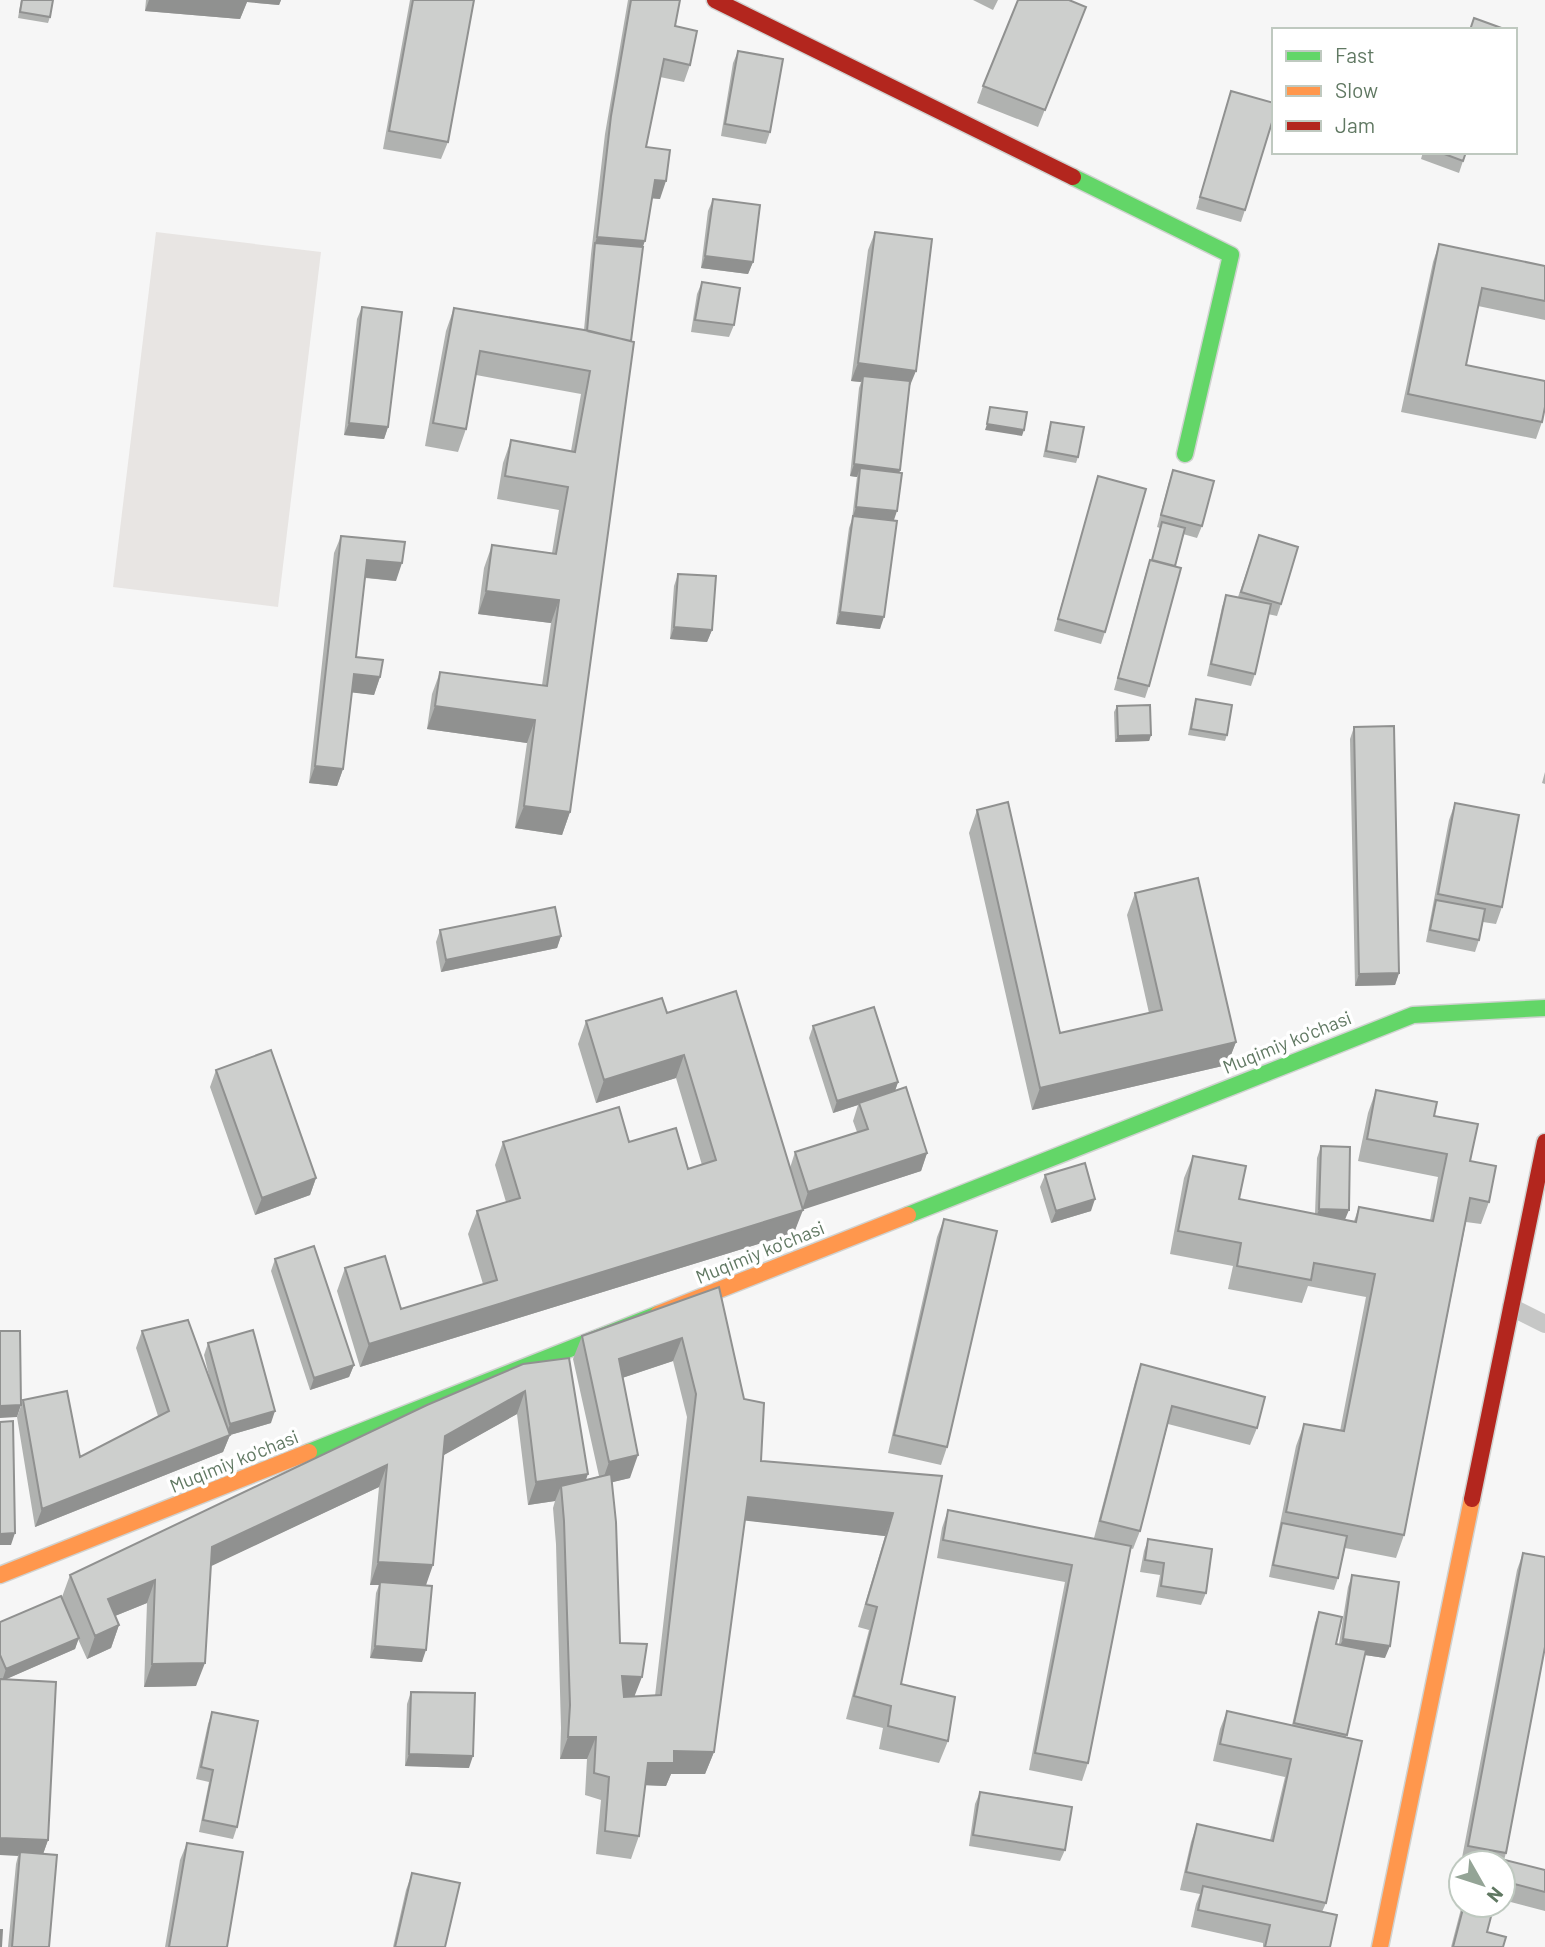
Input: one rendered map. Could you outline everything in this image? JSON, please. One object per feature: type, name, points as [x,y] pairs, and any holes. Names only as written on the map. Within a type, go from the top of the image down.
[{"type":"street","points":[[715,0],[1231,256],[1185,454]]},
{"type":"street","name":"Muqimiy ko'chasi","points":[[0,1574],[1413,1015],[1545,1009]]},
{"type":"street","points":[[1380,1947],[1545,1142]]},
{"type":"lane","points":[[1511,1307],[1545,1324]]},
{"type":"shaded area","points":[[156,232],[321,252],[278,607],[113,587]]},
{"type":"building","points":[[22,0],[53,0],[50,17],[20,12]]},
{"type":"building","points":[[413,0],[474,0],[448,142],[389,131]]},
{"type":"building","points":[[631,0],[680,0],[675,26],[697,31],[690,65],[664,59],[646,147],[670,150],[666,181],[655,180],[645,241],[597,237],[611,116]]},
{"type":"building","points":[[1018,0],[1069,0],[1086,7],[1045,110],[983,86]]},
{"type":"building","points":[[1474,18],[1502,28],[1471,28]]},
{"type":"building","points":[[738,51],[783,59],[770,132],[725,124]]},
{"type":"building","points":[[1231,91],[1272,102],[1272,122],[1245,210],[1200,197]]},
{"type":"building","points":[[1444,154],[1465,154],[1463,161]]},
{"type":"building","points":[[713,199],[760,205],[753,262],[705,256]]},
{"type":"building","points":[[875,232],[932,239],[916,371],[858,363]]},
{"type":"building","points":[[595,243],[643,247],[631,341],[587,331]]},
{"type":"building","points":[[1439,244],[1545,266],[1545,301],[1482,288],[1466,365],[1545,381],[1542,422],[1408,394]]},
{"type":"building","points":[[702,282],[740,288],[734,325],[695,320]]},
{"type":"building","points":[[362,307],[402,312],[388,427],[349,423]]},
{"type":"building","points":[[454,308],[590,331],[634,342],[570,812],[524,806],[535,720],[435,706],[440,672],[547,686],[559,600],[486,591],[492,545],[556,554],[568,487],[505,476],[511,440],[575,452],[590,371],[480,351],[466,429],[433,423]]},
{"type":"building","points":[[863,376],[910,381],[900,470],[854,464]]},
{"type":"building","points":[[990,407],[1027,412],[1024,430],[987,424]]},
{"type":"building","points":[[1051,422],[1084,427],[1078,457],[1046,451]]},
{"type":"building","points":[[860,468],[902,473],[897,511],[856,507]]},
{"type":"building","points":[[1173,470],[1214,481],[1202,526],[1161,515]]},
{"type":"building","points":[[1098,476],[1146,489],[1105,632],[1058,619]]},
{"type":"building","points":[[853,516],[897,521],[884,617],[840,612]]},
{"type":"building","points":[[1162,522],[1185,528],[1175,566],[1152,560]]},
{"type":"building","points":[[1259,535],[1298,547],[1281,604],[1241,592]]},
{"type":"building","points":[[341,536],[405,542],[402,563],[367,560],[356,657],[383,660],[380,677],[354,674],[343,769],[315,766]]},
{"type":"building","points":[[1150,560],[1181,568],[1149,686],[1118,678]]},
{"type":"building","points":[[678,574],[716,576],[712,630],[674,627]]},
{"type":"building","points":[[1226,595],[1271,604],[1255,674],[1211,664]]},
{"type":"building","points":[[1196,699],[1232,705],[1227,735],[1191,729]]},
{"type":"building","points":[[1150,705],[1151,735],[1118,736],[1117,706]]},
{"type":"building","points":[[1394,726],[1399,973],[1359,974],[1354,727]]},
{"type":"building","points":[[1008,802],[1060,1033],[1162,1010],[1135,893],[1198,878],[1236,1042],[1040,1088],[977,810]]},
{"type":"building","points":[[1455,803],[1519,815],[1502,907],[1438,894]]},
{"type":"building","points":[[1436,900],[1485,909],[1479,940],[1430,930]]},
{"type":"building","points":[[555,907],[561,936],[446,960],[440,930]]},
{"type":"building","points":[[736,991],[803,1210],[369,1344],[345,1268],[385,1256],[401,1309],[497,1280],[477,1211],[520,1198],[503,1142],[619,1107],[629,1142],[676,1128],[688,1169],[716,1160],[684,1055],[604,1080],[586,1021],[662,998],[667,1013]]},
{"type":"building","points":[[874,1007],[898,1082],[837,1101],[813,1026]]},
{"type":"building","points":[[271,1050],[316,1178],[262,1198],[216,1070]]},
{"type":"building","points":[[906,1087],[927,1153],[808,1192],[795,1152],[868,1129],[859,1103]]},
{"type":"building","points":[[1376,1090],[1437,1102],[1434,1116],[1478,1124],[1470,1161],[1496,1166],[1489,1202],[1470,1198],[1404,1535],[1286,1512],[1304,1424],[1344,1431],[1375,1274],[1314,1263],[1311,1280],[1237,1266],[1241,1243],[1178,1231],[1193,1156],[1246,1166],[1239,1199],[1356,1222],[1359,1207],[1433,1221],[1447,1154],[1367,1139]]},
{"type":"building","points":[[1321,1146],[1350,1147],[1349,1210],[1319,1209]]},
{"type":"building","points":[[1085,1163],[1095,1199],[1056,1211],[1045,1175]]},
{"type":"building","points":[[944,1219],[997,1231],[947,1447],[894,1435]]},
{"type":"building","points":[[314,1246],[354,1365],[314,1378],[275,1259]]},
{"type":"building","points":[[719,1287],[744,1399],[764,1403],[761,1461],[942,1476],[901,1684],[955,1697],[948,1741],[888,1726],[891,1706],[854,1696],[877,1607],[866,1604],[893,1513],[748,1497],[714,1752],[674,1751],[674,1763],[648,1763],[639,1836],[605,1831],[609,1777],[594,1773],[596,1737],[568,1737],[570,1705],[561,1486],[611,1474],[616,1522],[620,1643],[647,1644],[642,1677],[622,1676],[624,1697],[661,1695],[696,1394],[682,1338],[619,1359],[638,1455],[609,1462],[582,1336]]},
{"type":"building","points":[[188,1320],[230,1435],[42,1509],[23,1400],[67,1391],[80,1457],[169,1411],[142,1331]]},
{"type":"building","points":[[253,1330],[275,1411],[230,1424],[208,1343]]},
{"type":"building","points":[[0,1331],[20,1331],[21,1405],[0,1406]]},
{"type":"building","points":[[569,1358],[588,1474],[536,1482],[525,1391],[445,1436],[433,1565],[378,1562],[387,1465],[212,1547],[205,1663],[152,1664],[155,1580],[108,1599],[119,1625],[95,1636],[70,1575],[427,1405],[523,1364]]},
{"type":"building","points":[[1141,1364],[1265,1397],[1257,1428],[1172,1406],[1140,1531],[1100,1521]]},
{"type":"building","points":[[13,1421],[15,1533],[0,1534],[0,1422]]},
{"type":"building","points":[[948,1510],[1131,1546],[1088,1763],[1035,1753],[1072,1565],[943,1540]]},
{"type":"building","points":[[1282,1523],[1347,1536],[1338,1578],[1273,1565]]},
{"type":"building","points":[[1148,1539],[1212,1549],[1206,1593],[1161,1586],[1164,1563],[1145,1560]]},
{"type":"building","points":[[1523,1553],[1545,1557],[1545,1647],[1507,1849],[1468,1846]]},
{"type":"building","points":[[1352,1575],[1399,1582],[1390,1646],[1343,1639]]},
{"type":"building","points":[[380,1582],[432,1586],[426,1650],[375,1646]]},
{"type":"building","points":[[61,1596],[79,1638],[6,1669],[0,1655],[0,1622]]},
{"type":"building","points":[[1319,1612],[1342,1617],[1336,1644],[1366,1650],[1347,1735],[1294,1723]]},
{"type":"building","points":[[0,1679],[56,1682],[48,1840],[0,1838]]},
{"type":"building","points":[[411,1692],[475,1693],[473,1756],[409,1754]]},
{"type":"building","points":[[1227,1711],[1362,1741],[1326,1903],[1186,1872],[1197,1824],[1273,1841],[1291,1759],[1220,1744]]},
{"type":"building","points":[[212,1712],[258,1721],[237,1827],[203,1820],[213,1770],[201,1767]]},
{"type":"building","points":[[980,1792],[1072,1807],[1065,1850],[973,1835]]},
{"type":"building","points":[[187,1843],[243,1852],[227,1947],[169,1947]]},
{"type":"building","points":[[20,1852],[57,1855],[49,1947],[12,1947]]},
{"type":"building","points":[[1517,1863],[1545,1870],[1545,1892],[1517,1885]]},
{"type":"building","points":[[412,1873],[460,1883],[445,1947],[395,1947]]},
{"type":"building","points":[[1203,1886],[1337,1915],[1330,1947],[1265,1947],[1270,1925],[1198,1910]]},
{"type":"building","points":[[1460,1919],[1490,1919],[1487,1932],[1506,1937],[1503,1947],[1453,1947]]},
{"type":"traffic: fast","points":[[1073,177],[1231,255],[1185,454]]},
{"type":"traffic: fast","points":[[908,1215],[1413,1015],[1545,1008]]},
{"type":"traffic: fast","points":[[309,1452],[658,1314]]},
{"type":"traffic: slow","points":[[658,1314],[908,1215]]},
{"type":"traffic: slow","points":[[0,1575],[309,1452]]},
{"type":"traffic: slow","points":[[1380,1947],[1472,1499]]},
{"type":"traffic: jam","points":[[715,0],[1073,177]]},
{"type":"traffic: jam","points":[[1472,1499],[1545,1142]]}]
